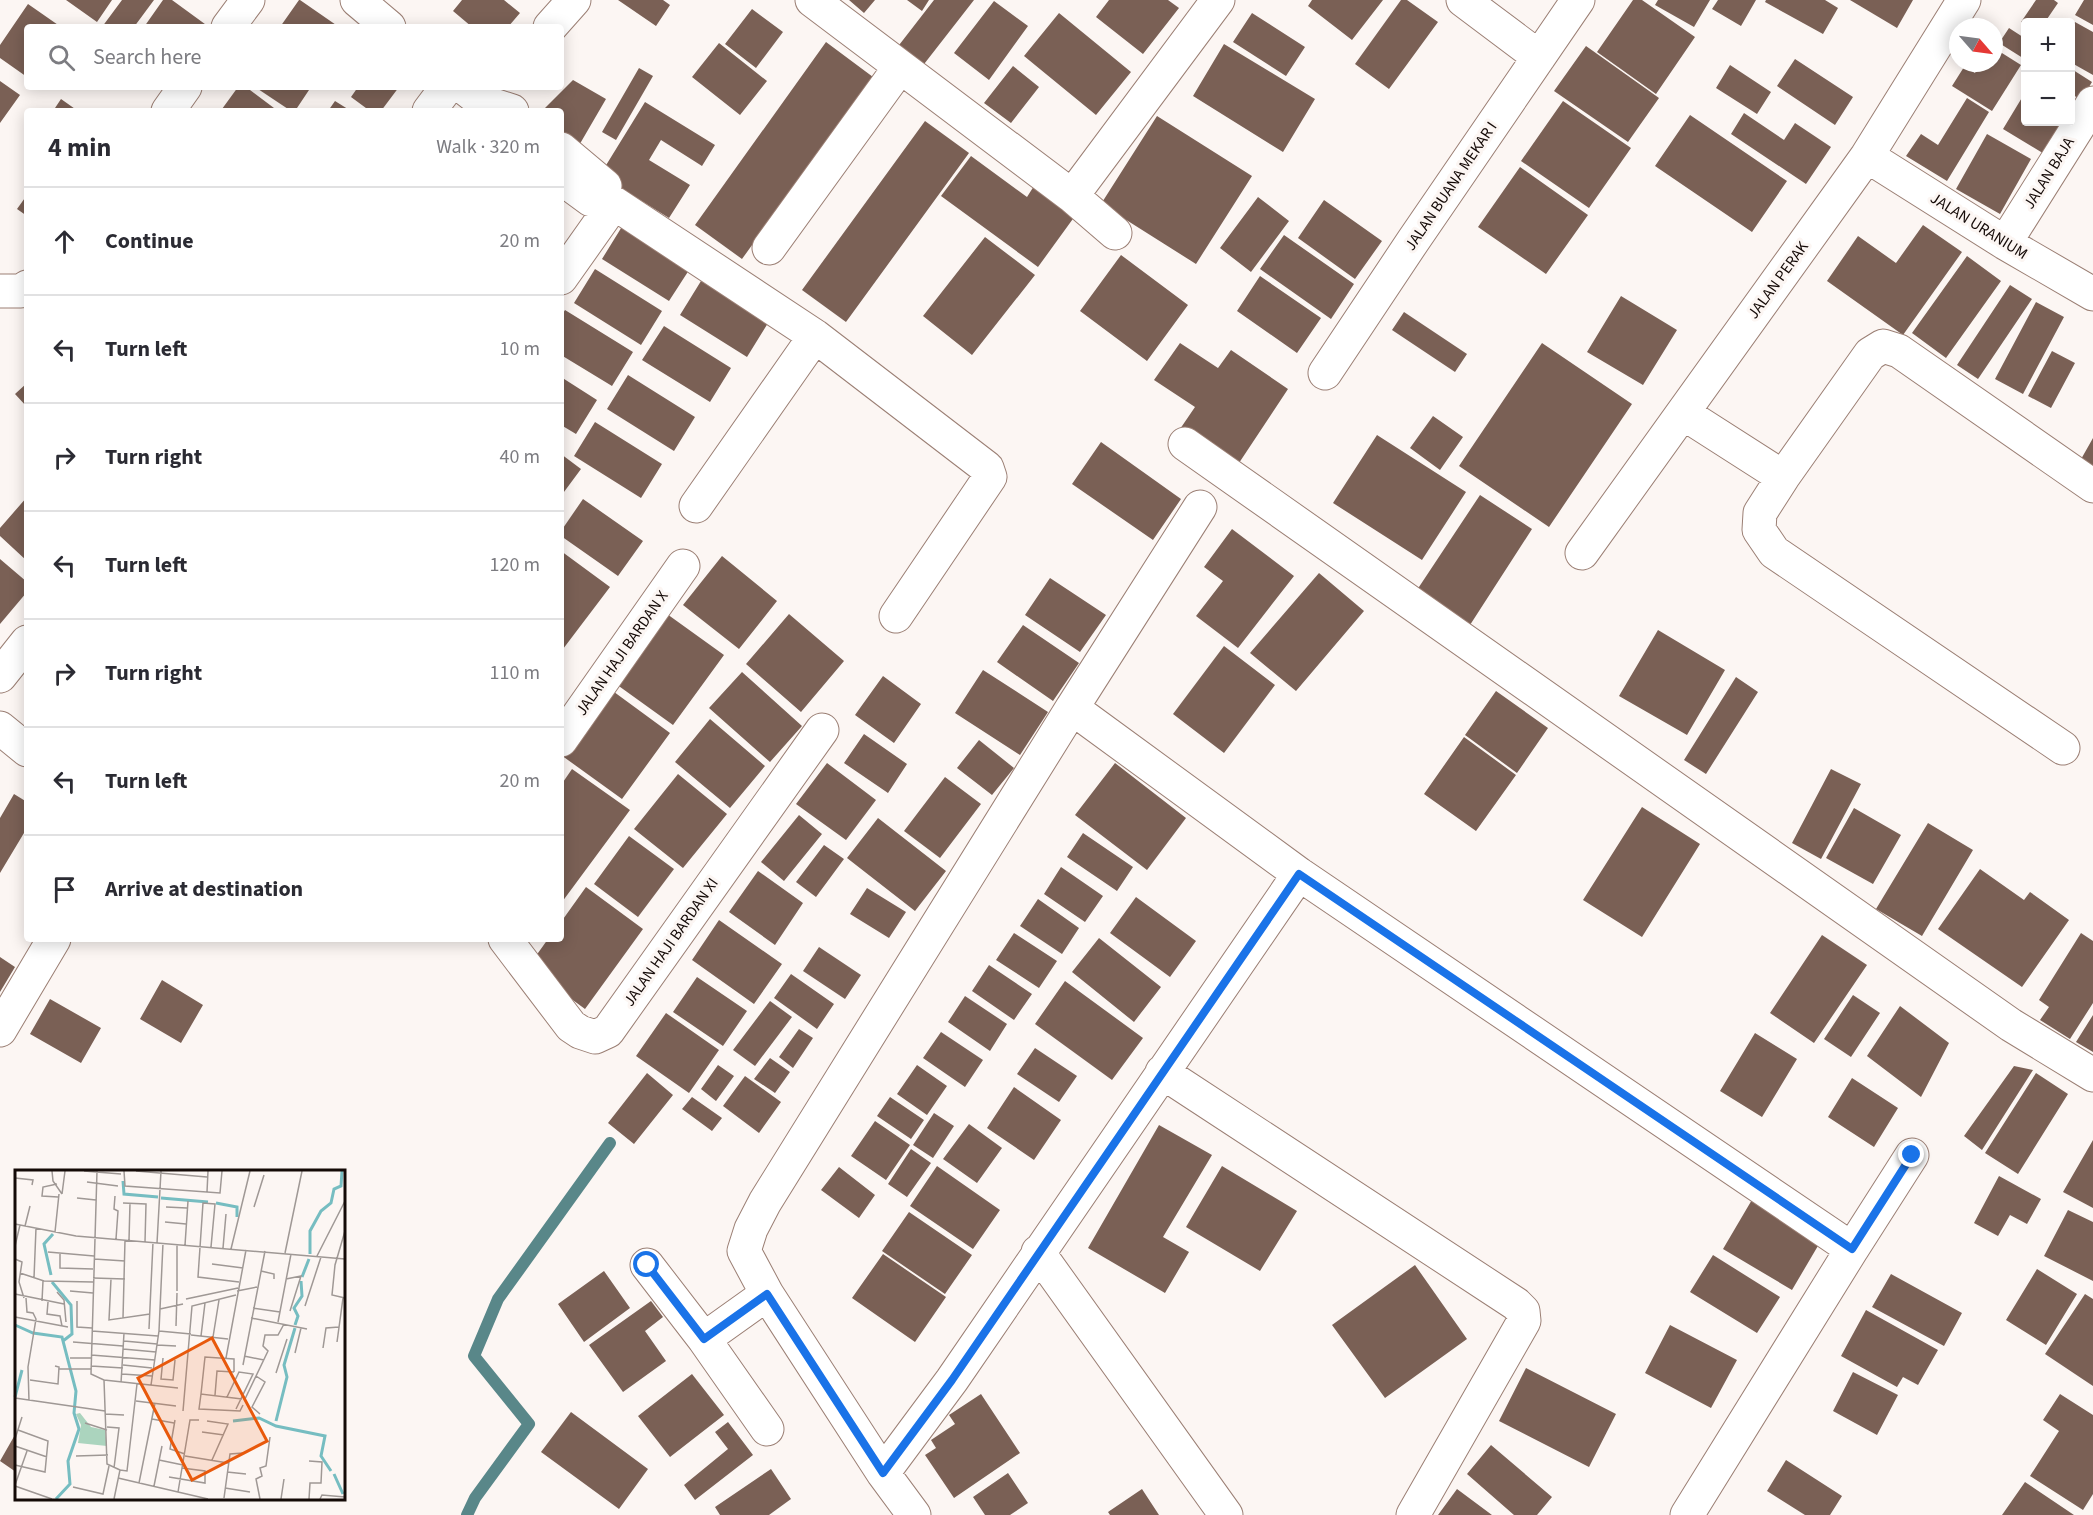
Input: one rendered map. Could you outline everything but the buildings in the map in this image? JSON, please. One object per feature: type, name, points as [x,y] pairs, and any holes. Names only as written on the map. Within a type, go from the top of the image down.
[{"type":"street","points":[[230,24],[248,0]]},
{"type":"street","points":[[357,0],[385,24]]},
{"type":"street","points":[[553,24],[574,0]]},
{"type":"street","points":[[812,0],[1072,196],[1115,232]]},
{"type":"street","points":[[1072,196],[1218,0]]},
{"type":"street","points":[[1463,0],[1539,57]]},
{"type":"street","name":"JALAN BUANA MEKAR I","points":[[1326,373],[1413,241],[1578,0]]},
{"type":"street","name":"JALAN PERAK","points":[[1582,553],[1867,156],[1964,0]]},
{"type":"street","points":[[769,248],[900,67]]},
{"type":"street","points":[[170,108],[183,90]]},
{"type":"street","points":[[431,108],[445,90]]},
{"type":"street","points":[[482,96],[506,108]]},
{"type":"street","name":"JALAN BAJA","points":[[2005,243],[2093,103]]},
{"type":"street","points":[[564,151],[604,184],[614,203]]},
{"type":"street","name":"JALAN URANIUM","points":[[1867,156],[2005,243],[2093,294]]},
{"type":"street","points":[[564,180],[591,200],[614,203],[814,336],[987,468],[990,477],[896,616]]},
{"type":"street","points":[[564,274],[614,203]]},
{"type":"street","points":[[0,291],[24,289]]},
{"type":"street","points":[[696,506],[814,336]]},
{"type":"street","points":[[2063,748],[1774,552],[1760,530],[1760,513],[1782,477],[1870,354],[1883,346],[1899,351],[2093,486]]},
{"type":"street","points":[[1683,412],[1782,477]]},
{"type":"street","points":[[1185,444],[2011,1025],[2093,1075]]},
{"type":"street","points":[[914,1515],[883,1473],[767,1294],[744,1251],[751,1229],[765,1202],[1072,708],[1200,507]]},
{"type":"street","name":"JALAN HAJI BARDAN X","points":[[564,736],[683,567]]},
{"type":"street","points":[[0,676],[24,646]]},
{"type":"street","points":[[1072,708],[1299,874],[1852,1249]]},
{"type":"street","points":[[0,728],[24,748]]},
{"type":"street","name":"JALAN HAJI BARDAN XI","points":[[506,942],[571,1026],[595,1037],[608,1031],[822,730]]},
{"type":"street","points":[[883,1473],[952,1380],[1299,874]]},
{"type":"street","points":[[0,1030],[52,942]]},
{"type":"street","points":[[1162,1072],[1516,1304],[1523,1311],[1524,1321],[1413,1515]]},
{"type":"street","points":[[1687,1515],[1912,1155]]},
{"type":"street","points":[[1038,1252],[1226,1515]]},
{"type":"street","points":[[647,1265],[704,1339],[767,1429]]},
{"type":"street","points":[[704,1339],[767,1294]]},
{"type":"waterway","points":[[467,1515],[475,1498],[529,1424],[474,1356],[498,1299],[610,1143]]},
{"type":"route","points":[[647,1265],[704,1339],[767,1294],[883,1473],[952,1380],[1299,874],[1852,1249],[1912,1155]]}]
